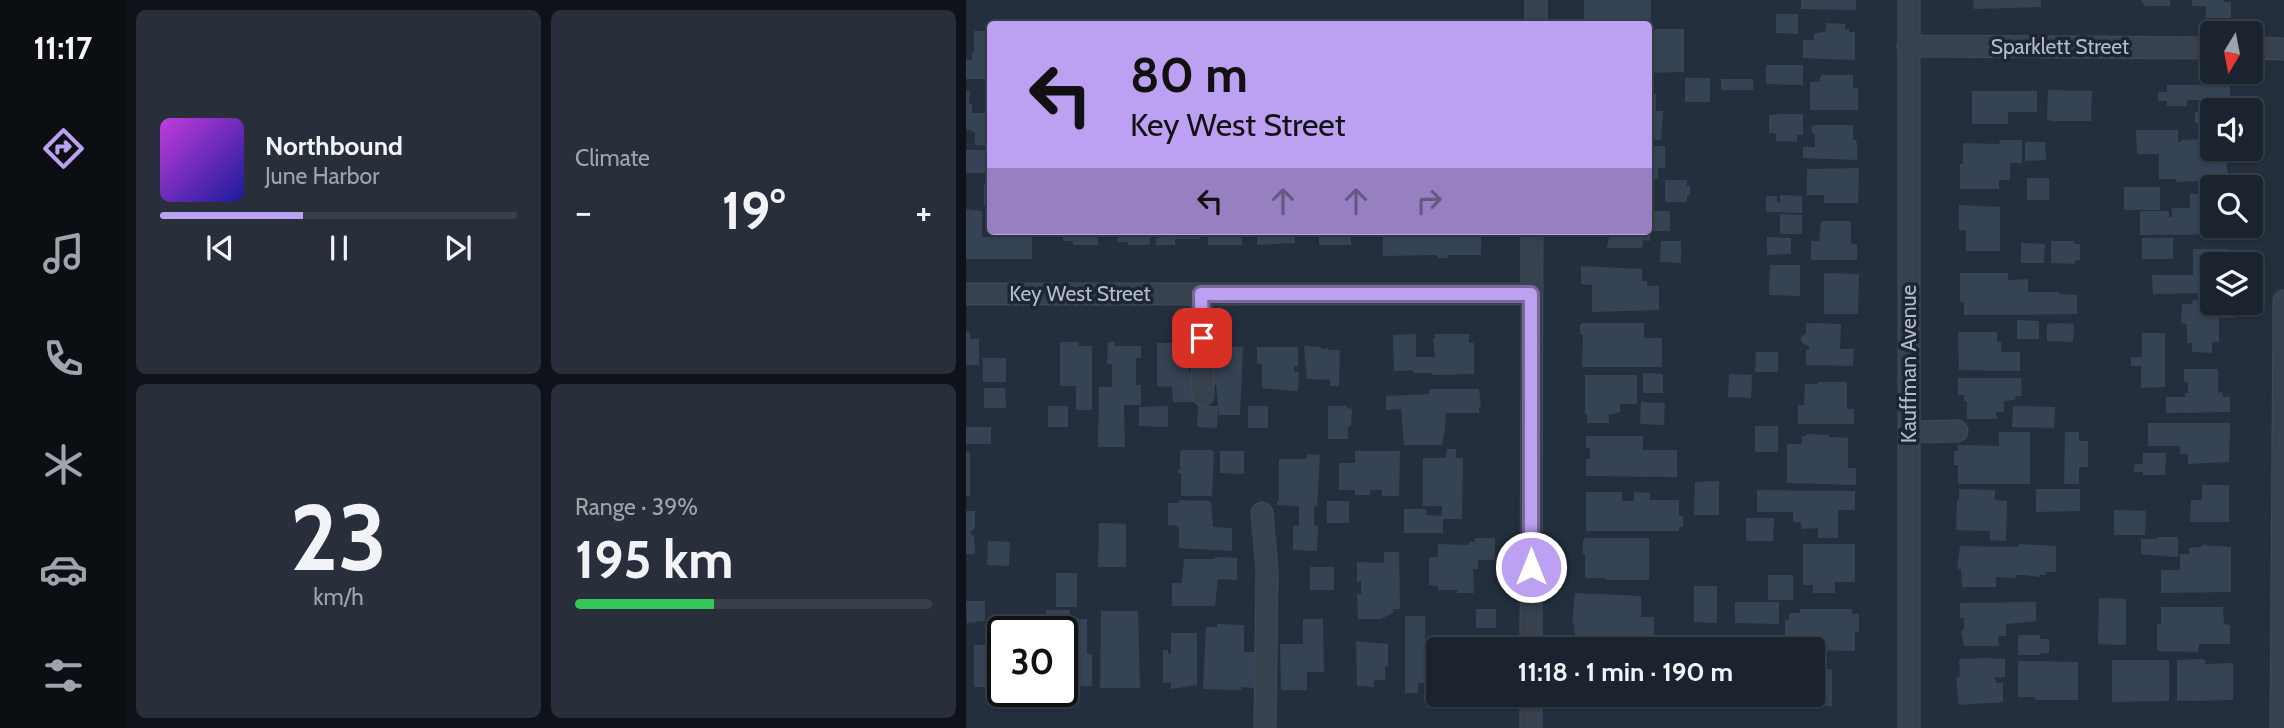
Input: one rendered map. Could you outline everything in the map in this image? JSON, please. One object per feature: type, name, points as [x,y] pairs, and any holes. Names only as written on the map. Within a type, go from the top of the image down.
[{"type":"street","points":[[1536,0],[1536,21]]},
{"type":"street","name":"Kauffman Avenue","points":[[1909,0],[1909,728]]},
{"type":"street","name":"Sparklett Street","points":[[1908,46],[2200,48]]},
{"type":"street","points":[[2263,48],[2284,48]]},
{"type":"street","points":[[1531,637],[1532,235]]},
{"type":"street","name":"Key West Street","points":[[966,294],[1531,294]]},
{"type":"street","points":[[1201,294],[1203,395]]},
{"type":"street","points":[[2281,728],[2284,301]]},
{"type":"street","points":[[1910,432],[1956,430]]},
{"type":"street","points":[[1262,513],[1267,569],[1265,728]]},
{"type":"street","points":[[1531,707],[1531,728]]},
{"type":"building","points":[[1584,0],[1651,0],[1651,21],[1584,21]]},
{"type":"building","points":[[1801,0],[1856,0],[1856,10],[1801,9]]},
{"type":"building","points":[[1973,0],[2041,0],[2041,7],[1974,9]]},
{"type":"building","points":[[2141,0],[2170,0],[2170,6],[2145,6]]},
{"type":"building","points":[[2192,0],[2231,2],[2231,18],[2206,18],[2206,6],[2192,6]]},
{"type":"building","points":[[1776,14],[1798,14],[1798,34],[1776,33]]},
{"type":"building","points":[[1826,23],[1845,24],[1845,29],[1855,32],[1855,60],[1803,58],[1803,40],[1814,40],[1814,34],[1826,31]]},
{"type":"building","points":[[1684,29],[1684,72],[1652,73],[1652,30]]},
{"type":"building","points":[[974,31],[987,31],[987,79],[966,79],[966,60],[972,60]]},
{"type":"building","points":[[1766,65],[1803,65],[1803,85],[1766,84]]},
{"type":"building","points":[[1821,75],[1853,75],[1853,88],[1858,88],[1858,110],[1810,110],[1810,82],[1819,82]]},
{"type":"building","points":[[1685,78],[1710,78],[1710,102],[1685,102]]},
{"type":"building","points":[[1721,79],[1753,79],[1753,90],[1721,90]]},
{"type":"building","points":[[2167,85],[2230,85],[2230,98],[2187,100],[2187,106],[2167,106],[2167,101],[2158,101],[2158,92],[2167,92]]},
{"type":"building","points":[[2048,90],[2092,91],[2091,121],[2051,121],[2047,118]]},
{"type":"building","points":[[966,91],[970,91],[969,104],[972,104],[972,113],[987,113],[987,146],[975,145],[975,132],[966,129]]},
{"type":"building","points":[[1972,91],[2037,91],[2037,112],[2008,112],[2008,124],[1972,124]]},
{"type":"building","points":[[1652,94],[1656,94],[1656,111],[1663,111],[1661,139],[1652,139]]},
{"type":"building","points":[[2195,112],[2200,112],[2200,123],[2195,123]]},
{"type":"building","points":[[1803,114],[1803,135],[1797,135],[1797,142],[1776,141],[1776,134],[1769,133],[1769,115]]},
{"type":"building","points":[[1853,125],[1857,160],[1803,158],[1803,147],[1815,147],[1812,126]]},
{"type":"building","points":[[2136,130],[2178,130],[2178,142],[2200,139],[2200,161],[2227,161],[2228,175],[2200,175],[2200,181],[2176,182],[2176,179],[2159,179],[2159,154],[2137,154]]},
{"type":"building","points":[[2000,140],[2022,140],[2022,163],[2010,163],[2010,180],[1999,180],[1999,189],[1960,189],[1963,143],[1999,144]]},
{"type":"building","points":[[2025,142],[2045,142],[2046,160],[2025,161]]},
{"type":"building","points":[[1652,146],[1665,146],[1665,168],[1658,168],[1658,179],[1652,179]]},
{"type":"building","points":[[966,150],[987,150],[987,173],[966,173]]},
{"type":"building","points":[[1859,168],[1858,203],[1824,203],[1824,195],[1807,195],[1807,169]]},
{"type":"building","points":[[2027,178],[2049,178],[2049,200],[2027,200]]},
{"type":"building","points":[[1665,180],[1687,180],[1690,195],[1687,195],[1687,202],[1665,202]]},
{"type":"building","points":[[984,184],[987,184],[987,206],[984,206]]},
{"type":"building","points":[[2124,187],[2160,187],[2160,210],[2124,210]]},
{"type":"building","points":[[2190,194],[2200,194],[2200,234],[2140,235],[2140,211],[2169,211],[2169,217],[2172,217],[2172,208],[2190,208]]},
{"type":"building","points":[[1780,195],[1802,196],[1802,213],[1766,212],[1766,196],[1777,196],[1777,202],[1780,202]]},
{"type":"building","points":[[1959,205],[2000,207],[2000,251],[1966,251],[1966,230],[1959,230]]},
{"type":"building","points":[[966,209],[982,211],[982,237],[1032,237],[1032,259],[966,259]]},
{"type":"building","points":[[1652,211],[1670,211],[1670,231],[1652,231]]},
{"type":"building","points":[[1780,214],[1802,215],[1802,234],[1780,234]]},
{"type":"building","points":[[1821,221],[1851,221],[1851,244],[1857,244],[1857,260],[1811,260],[1811,241],[1819,241]]},
{"type":"building","points":[[1063,235],[1098,235],[1098,245],[1073,245],[1073,241],[1063,241]]},
{"type":"building","points":[[1117,235],[1150,235],[1150,245],[1117,242]]},
{"type":"building","points":[[1157,235],[1200,235],[1200,239],[1175,239],[1175,245],[1156,245]]},
{"type":"building","points":[[1208,235],[1242,235],[1242,245],[1208,245]]},
{"type":"building","points":[[1257,235],[1295,235],[1295,243],[1257,245]]},
{"type":"building","points":[[1319,235],[1351,235],[1351,245],[1319,245]]},
{"type":"building","points":[[1383,235],[1481,235],[1481,255],[1448,255],[1448,258],[1438,258],[1437,255],[1383,256]]},
{"type":"building","points":[[1609,235],[1650,235],[1650,241],[1643,240],[1642,248],[1607,248]]},
{"type":"building","points":[[1767,237],[1791,238],[1791,254],[1767,255]]},
{"type":"building","points":[[2142,238],[2173,238],[2173,259],[2142,259]]},
{"type":"building","points":[[1661,241],[1681,241],[1681,263],[1660,262]]},
{"type":"building","points":[[2051,241],[2075,241],[2074,244],[2080,244],[2080,260],[2075,261],[2075,264],[2051,263]]},
{"type":"building","points":[[2021,243],[2045,244],[2044,263],[2021,263]]},
{"type":"building","points":[[2193,249],[2228,249],[2228,252],[2200,252],[2200,293],[2153,294],[2152,275],[2193,275]]},
{"type":"building","points":[[1770,265],[1800,265],[1800,296],[1769,295]]},
{"type":"building","points":[[1581,266],[1642,269],[1642,281],[1647,281],[1647,286],[1659,286],[1659,310],[1592,312],[1592,285],[1581,284]]},
{"type":"building","points":[[1824,273],[1859,274],[1858,314],[1824,314]]},
{"type":"building","points":[[1960,273],[2008,273],[2008,280],[2028,279],[2028,292],[2077,295],[2077,314],[1964,315],[1964,302],[1960,302]]},
{"type":"building","points":[[2193,300],[2200,300],[2200,315],[2235,315],[2235,318],[2219,318],[2219,342],[2212,342],[2212,353],[2192,352],[2192,343],[2187,343],[2187,324],[2181,323],[2182,304],[2192,304]]},
{"type":"building","points":[[2017,320],[2039,321],[2039,339],[2017,339]]},
{"type":"building","points":[[1644,323],[1644,338],[1662,338],[1662,367],[1582,367],[1583,335],[1580,334],[1580,325]]},
{"type":"building","points":[[1806,323],[1841,324],[1840,349],[1854,349],[1853,366],[1806,365],[1806,350],[1809,346],[1803,344],[1801,337],[1806,334]]},
{"type":"building","points":[[2047,324],[2074,324],[2073,342],[2047,341]]},
{"type":"building","points":[[966,332],[970,332],[970,339],[979,339],[979,365],[966,365]]},
{"type":"building","points":[[1958,332],[1997,332],[2001,352],[2020,352],[2020,371],[1959,370]]},
{"type":"building","points":[[2142,333],[2165,333],[2165,387],[2141,388],[2141,366],[2131,366],[2131,357],[2142,357]]},
{"type":"building","points":[[1416,334],[1416,357],[1435,357],[1435,334],[1469,334],[1469,343],[1474,343],[1474,374],[1432,375],[1413,373],[1413,370],[1394,371],[1393,335]]},
{"type":"building","points":[[1060,342],[1079,342],[1079,346],[1092,346],[1092,410],[1076,410],[1076,386],[1060,386]]},
{"type":"building","points":[[1108,342],[1115,342],[1115,346],[1141,346],[1141,358],[1136,358],[1136,385],[1141,385],[1141,405],[1124,405],[1125,447],[1098,447],[1099,387],[1112,387],[1112,364],[1107,364]]},
{"type":"building","points":[[1157,343],[1189,346],[1189,373],[1194,373],[1194,402],[1173,402],[1172,387],[1157,386]]},
{"type":"building","points":[[1216,346],[1243,347],[1240,415],[1219,415],[1216,385],[1206,385],[1206,353],[1216,354]]},
{"type":"building","points":[[1304,346],[1340,350],[1339,386],[1330,386],[1330,380],[1307,379]]},
{"type":"building","points":[[1257,347],[1298,347],[1298,366],[1294,366],[1294,372],[1299,372],[1298,391],[1262,388],[1262,364],[1257,364]]},
{"type":"building","points":[[1756,352],[1778,352],[1778,372],[1755,372]]},
{"type":"building","points":[[983,358],[1006,358],[1006,382],[983,382]]},
{"type":"building","points":[[2184,369],[2218,369],[2218,393],[2222,392],[2223,397],[2230,397],[2230,412],[2166,413],[2166,397],[2185,397],[2185,393],[2188,393],[2188,382],[2184,382]]},
{"type":"building","points":[[1643,373],[1663,374],[1663,393],[1643,393]]},
{"type":"building","points":[[1729,374],[1752,375],[1751,398],[1728,397]]},
{"type":"building","points":[[1585,375],[1637,375],[1637,404],[1620,404],[1620,412],[1609,415],[1609,423],[1587,423]]},
{"type":"building","points":[[1958,378],[2021,378],[2022,396],[2004,401],[2004,412],[1996,412],[1997,419],[1967,419],[1967,401],[1964,401],[1964,395],[1958,395]]},
{"type":"building","points":[[1847,382],[1847,409],[1854,409],[1854,424],[1798,424],[1798,405],[1804,405],[1805,384]]},
{"type":"building","points":[[984,388],[1005,388],[1006,408],[984,408]]},
{"type":"building","points":[[1429,389],[1479,389],[1479,413],[1446,413],[1442,445],[1404,445],[1401,409],[1386,410],[1386,396],[1429,394]]},
{"type":"building","points":[[1641,402],[1665,403],[1664,425],[1640,424]]},
{"type":"building","points":[[1048,406],[1068,406],[1068,427],[1048,427]]},
{"type":"building","points":[[1168,406],[1168,427],[1139,426],[1139,407]]},
{"type":"building","points":[[1198,406],[1218,406],[1217,428],[1197,427]]},
{"type":"building","points":[[1248,406],[1268,406],[1268,428],[1248,428]]},
{"type":"building","points":[[1328,406],[1347,406],[1352,409],[1348,439],[1328,439]]},
{"type":"building","points":[[2013,406],[2055,407],[2054,428],[2012,427]]},
{"type":"building","points":[[2148,423],[2230,423],[2229,462],[2188,464],[2188,454],[2180,454],[2180,446],[2148,446]]},
{"type":"building","points":[[1755,426],[1778,426],[1778,452],[1755,452]]},
{"type":"building","points":[[966,427],[991,427],[991,444],[966,444]]},
{"type":"building","points":[[1999,432],[2030,432],[2030,484],[1958,484],[1958,465],[1954,465],[1954,451],[1958,451],[1958,445],[1999,446]]},
{"type":"building","points":[[2065,432],[2079,432],[2079,441],[2088,441],[2088,467],[2079,467],[2079,484],[2064,484]]},
{"type":"building","points":[[1806,434],[1848,438],[1848,468],[1856,468],[1856,485],[1787,483],[1787,444],[1802,444],[1802,436]]},
{"type":"building","points":[[1586,436],[1643,436],[1643,450],[1677,450],[1677,477],[1586,476],[1586,459],[1590,459],[1590,448],[1586,448]]},
{"type":"building","points":[[1447,449],[1456,449],[1456,458],[1463,458],[1462,519],[1443,519],[1443,533],[1404,533],[1404,509],[1426,509],[1426,515],[1442,516],[1442,506],[1423,506],[1423,458],[1446,458]]},
{"type":"building","points":[[1182,450],[1214,452],[1212,496],[1181,496],[1181,473],[1178,473],[1178,470]]},
{"type":"building","points":[[1220,451],[1244,451],[1244,474],[1220,473]]},
{"type":"building","points":[[1355,451],[1400,451],[1399,496],[1382,496],[1382,490],[1370,490],[1370,495],[1355,495],[1355,490],[1339,490],[1339,463],[1355,463]]},
{"type":"building","points":[[966,452],[970,452],[970,496],[966,496]]},
{"type":"building","points":[[2143,453],[2166,453],[2165,475],[2143,475],[2143,472],[2134,472],[2135,464],[2143,464]]},
{"type":"building","points":[[1307,454],[1320,455],[1317,506],[1314,506],[1314,525],[1318,526],[1317,551],[1293,550],[1293,526],[1299,526],[1299,506],[1277,505],[1279,459],[1307,459]]},
{"type":"building","points":[[1719,481],[1719,515],[1694,515],[1695,482]]},
{"type":"building","points":[[2202,485],[2229,485],[2229,522],[2190,522],[2191,500],[2202,500]]},
{"type":"building","points":[[1959,489],[1995,490],[1995,500],[2007,501],[2006,541],[1990,540],[1990,531],[1956,530]]},
{"type":"building","points":[[2036,489],[2080,489],[2080,511],[2036,512]]},
{"type":"building","points":[[1757,490],[1855,491],[1855,510],[1838,510],[1838,538],[1818,538],[1818,528],[1802,529],[1800,522],[1793,522],[1793,512],[1757,512]]},
{"type":"building","points":[[1586,492],[1622,492],[1622,501],[1634,501],[1634,492],[1650,493],[1650,500],[1679,500],[1679,516],[1683,516],[1683,527],[1679,527],[1679,531],[1586,531]]},
{"type":"building","points":[[1179,500],[1211,501],[1213,527],[1232,528],[1232,551],[1179,548],[1179,528],[1168,525],[1168,503],[1179,503]]},
{"type":"building","points":[[1327,501],[1349,501],[1349,523],[1327,523]]},
{"type":"building","points":[[2114,510],[2146,511],[2145,535],[2114,535]]},
{"type":"building","points":[[966,511],[975,511],[975,528],[970,532],[974,537],[975,554],[966,554]]},
{"type":"building","points":[[1746,518],[1774,518],[1773,541],[1746,541]]},
{"type":"building","points":[[1099,523],[1126,524],[1126,567],[1098,567]]},
{"type":"building","points":[[2178,537],[2178,557],[2141,554],[2141,539]]},
{"type":"building","points":[[1474,538],[1495,538],[1495,560],[1478,560],[1478,569],[1473,569],[1474,593],[1438,590],[1438,586],[1429,585],[1429,557],[1438,557],[1438,544],[1469,545],[1469,542],[1475,542]]},
{"type":"building","points":[[1585,538],[1649,538],[1649,580],[1585,578]]},
{"type":"building","points":[[988,541],[1010,542],[1009,566],[987,565]]},
{"type":"building","points":[[1803,544],[1855,544],[1855,582],[1835,582],[1835,593],[1813,593],[1813,585],[1803,585]]},
{"type":"building","points":[[2019,544],[2056,546],[2056,572],[2046,572],[2040,577],[1996,577],[1996,587],[1962,587],[1961,569],[1957,570],[1960,546],[2019,547]]},
{"type":"building","points":[[2201,545],[2231,547],[2231,592],[2161,593],[2161,570],[2180,570],[2180,554],[2189,554],[2189,548],[2202,547]]},
{"type":"building","points":[[1384,552],[1399,552],[1400,609],[1393,609],[1393,613],[1381,619],[1358,619],[1357,594],[1361,594],[1361,581],[1357,582],[1357,562],[1384,563]]},
{"type":"building","points":[[1237,558],[1237,580],[1218,579],[1215,606],[1172,606],[1172,583],[1182,583],[1184,559]]},
{"type":"building","points":[[1310,567],[1334,567],[1334,590],[1310,590]]},
{"type":"building","points":[[1056,573],[1077,573],[1077,607],[1056,607]]},
{"type":"building","points":[[1768,575],[1793,575],[1793,600],[1768,600]]},
{"type":"building","points":[[1694,586],[1717,586],[1717,623],[1694,622]]},
{"type":"building","points":[[1575,593],[1641,596],[1641,617],[1654,617],[1654,637],[1575,637],[1572,623]]},
{"type":"building","points":[[2099,598],[2126,599],[2126,645],[2098,644]]},
{"type":"building","points":[[966,601],[985,601],[985,621],[967,623]]},
{"type":"building","points":[[1735,602],[1779,602],[1779,624],[1735,623]]},
{"type":"building","points":[[2036,602],[2036,621],[2006,624],[2006,636],[1998,636],[1999,646],[1964,646],[1961,630],[1964,630],[1964,618],[1960,618],[1960,603]]},
{"type":"building","points":[[2161,607],[2223,607],[2224,624],[2230,625],[2230,644],[2199,644],[2198,652],[2157,651],[2157,624],[2161,624]]},
{"type":"building","points":[[1476,609],[1496,609],[1496,628],[1476,628]]},
{"type":"building","points":[[1800,609],[1852,609],[1852,614],[1859,614],[1855,651],[1825,650],[1825,637],[1785,637],[1785,620],[1789,620],[1789,613],[1800,613]]},
{"type":"building","points":[[1046,610],[1070,610],[1070,616],[1046,616]]},
{"type":"building","points":[[1101,611],[1138,611],[1140,688],[1100,688]]},
{"type":"building","points":[[1405,616],[1425,616],[1426,683],[1418,683],[1418,693],[1405,693]]},
{"type":"building","points":[[1078,619],[1087,619],[1087,654],[1092,654],[1092,686],[1078,686]]},
{"type":"building","points":[[1303,619],[1323,619],[1324,672],[1307,672],[1307,690],[1281,690],[1280,644],[1303,644]]},
{"type":"building","points":[[1217,624],[1244,625],[1244,652],[1255,652],[1254,688],[1203,689],[1206,627],[1217,627]]},
{"type":"building","points":[[1171,633],[1197,633],[1197,685],[1171,689],[1171,683],[1163,683],[1163,650],[1168,650],[1168,654],[1171,654]]},
{"type":"building","points":[[2018,635],[2040,635],[2040,639],[2049,639],[2049,653],[2018,655]]},
{"type":"building","points":[[1356,641],[1388,644],[1385,680],[1374,680],[1374,687],[1357,686]]},
{"type":"building","points":[[974,645],[987,645],[987,687],[974,687]]},
{"type":"building","points":[[1959,659],[2005,659],[2005,677],[1995,677],[1996,683],[2003,683],[2003,702],[1959,705],[1956,678],[1960,676]]},
{"type":"building","points":[[2202,659],[2205,664],[2233,663],[2233,700],[2177,701],[2177,660]]},
{"type":"building","points":[[2112,660],[2169,660],[2169,701],[2112,702]]},
{"type":"building","points":[[2018,661],[2078,662],[2078,700],[2035,700],[2035,697],[2018,697]]},
{"type":"building","points":[[1825,669],[1832,669],[1832,706],[1825,706]]},
{"type":"route","points":[[1202,338],[1201,294],[1531,294],[1531,567]]}]
